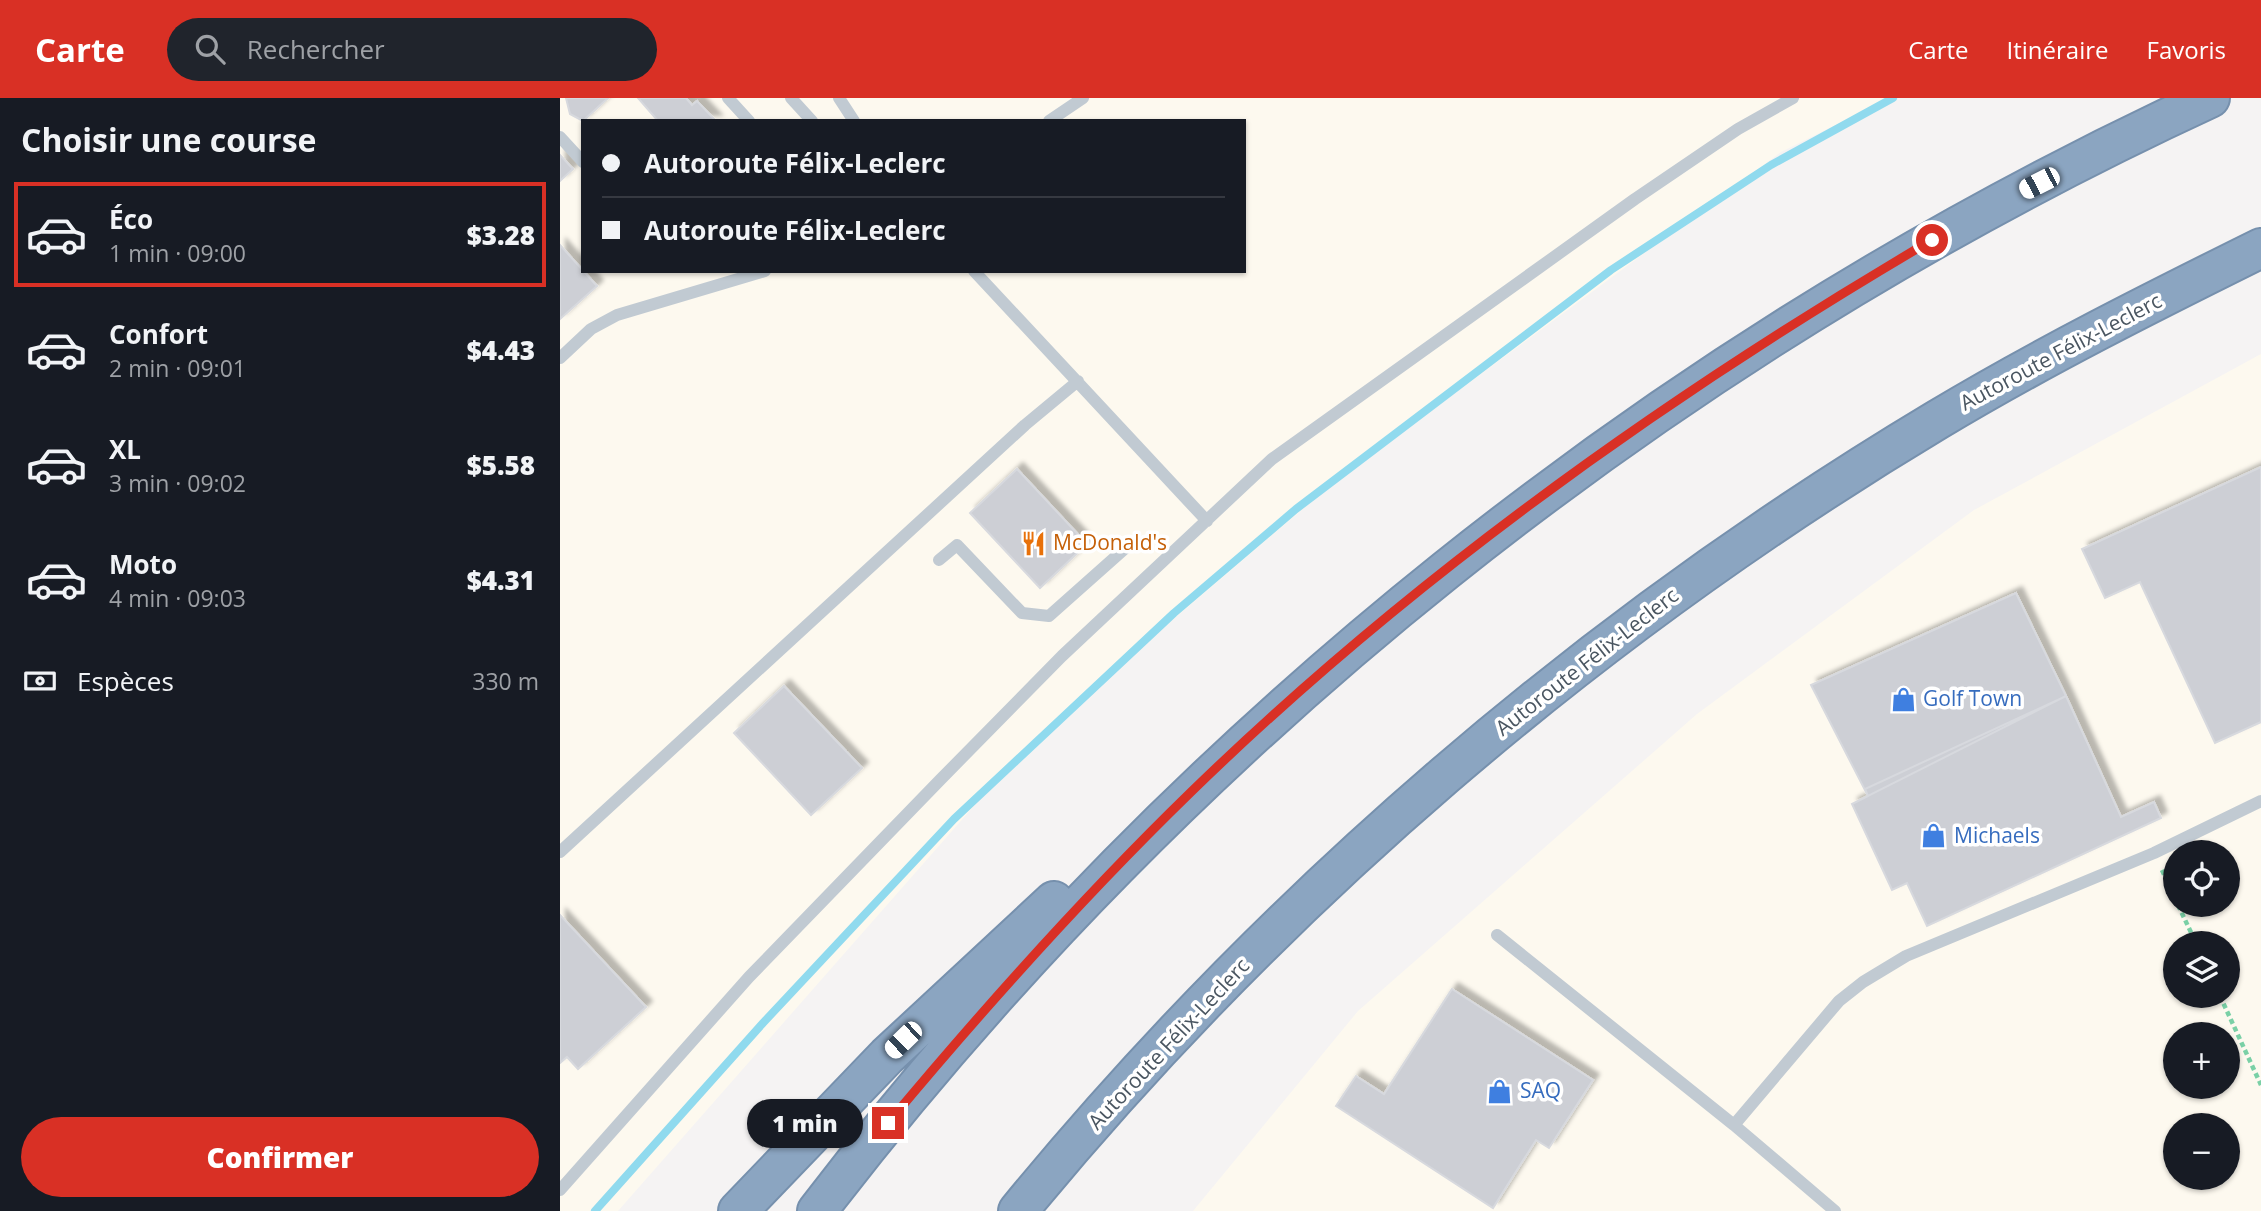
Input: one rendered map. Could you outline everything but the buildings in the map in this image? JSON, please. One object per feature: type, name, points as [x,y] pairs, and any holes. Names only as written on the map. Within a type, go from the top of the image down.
[{"type":"highway","points":[[738,1211],[839,1103],[975,971],[1086,872],[1394,612],[1542,494],[1703,382],[1932,240],[2050,177],[2210,98]]},
{"type":"highway","name":"Autoroute Félix-Leclerc","points":[[1018,1211],[1091,1127],[1235,972],[1339,871],[1492,736],[1638,621],[1833,484],[1940,418],[2091,333],[2261,248]]},
{"type":"highway","points":[[817,1211],[1003,987],[1113,869],[1277,713]]},
{"type":"highway","points":[[1038,1211],[1091,1127]]},
{"type":"lane","points":[[728,98],[747,119]]},
{"type":"lane","points":[[791,98],[810,119]]},
{"type":"lane","points":[[839,98],[853,119]]},
{"type":"lane","points":[[1052,119],[1083,98]]},
{"type":"lane","points":[[560,1190],[749,977],[821,903],[1062,656],[1272,459],[1635,199],[1738,128],[1793,98]]},
{"type":"lane","points":[[560,137],[581,160]]},
{"type":"lane","points":[[560,358],[591,329],[617,315],[758,273]]},
{"type":"lane","points":[[976,273],[1207,521]]},
{"type":"lane","points":[[560,852],[1025,425],[1078,381]]},
{"type":"lane","points":[[939,561],[957,545],[1022,613],[1049,616],[1130,544]]},
{"type":"lane","points":[[1734,1125],[1839,1001],[1863,982],[1906,956],[2154,853],[2261,801]]},
{"type":"lane","points":[[1497,935],[1734,1125],[1835,1211]]},
{"type":"path","points":[[2161,869],[2163,873]]},
{"type":"path","points":[[2226,1008],[2261,1085]]},
{"type":"shaded area","points":[[560,98],[1890,98],[1781,152],[1331,485],[1032,740],[618,1211],[560,1211]]},
{"type":"shaded area","points":[[2261,354],[2261,1211],[1193,1211],[1358,1011],[1697,714],[1974,510]]},
{"type":"waterway","points":[[595,1211],[763,1023],[954,819],[1174,613],[1296,509],[1611,270],[1771,165],[1893,98]]},
{"type":"place","name":"McDonald's","points":[[1033,543]]},
{"type":"place","name":"Golf Town","points":[[1903,699]]},
{"type":"place","name":"Michaels","points":[[1934,836]]},
{"type":"place","name":"SAQ","points":[[1500,1091]]},
{"type":"route","points":[[888,1123],[1003,987],[1105,878],[1194,789],[1375,628],[1542,494],[1638,426],[1745,354],[1932,240]]}]
